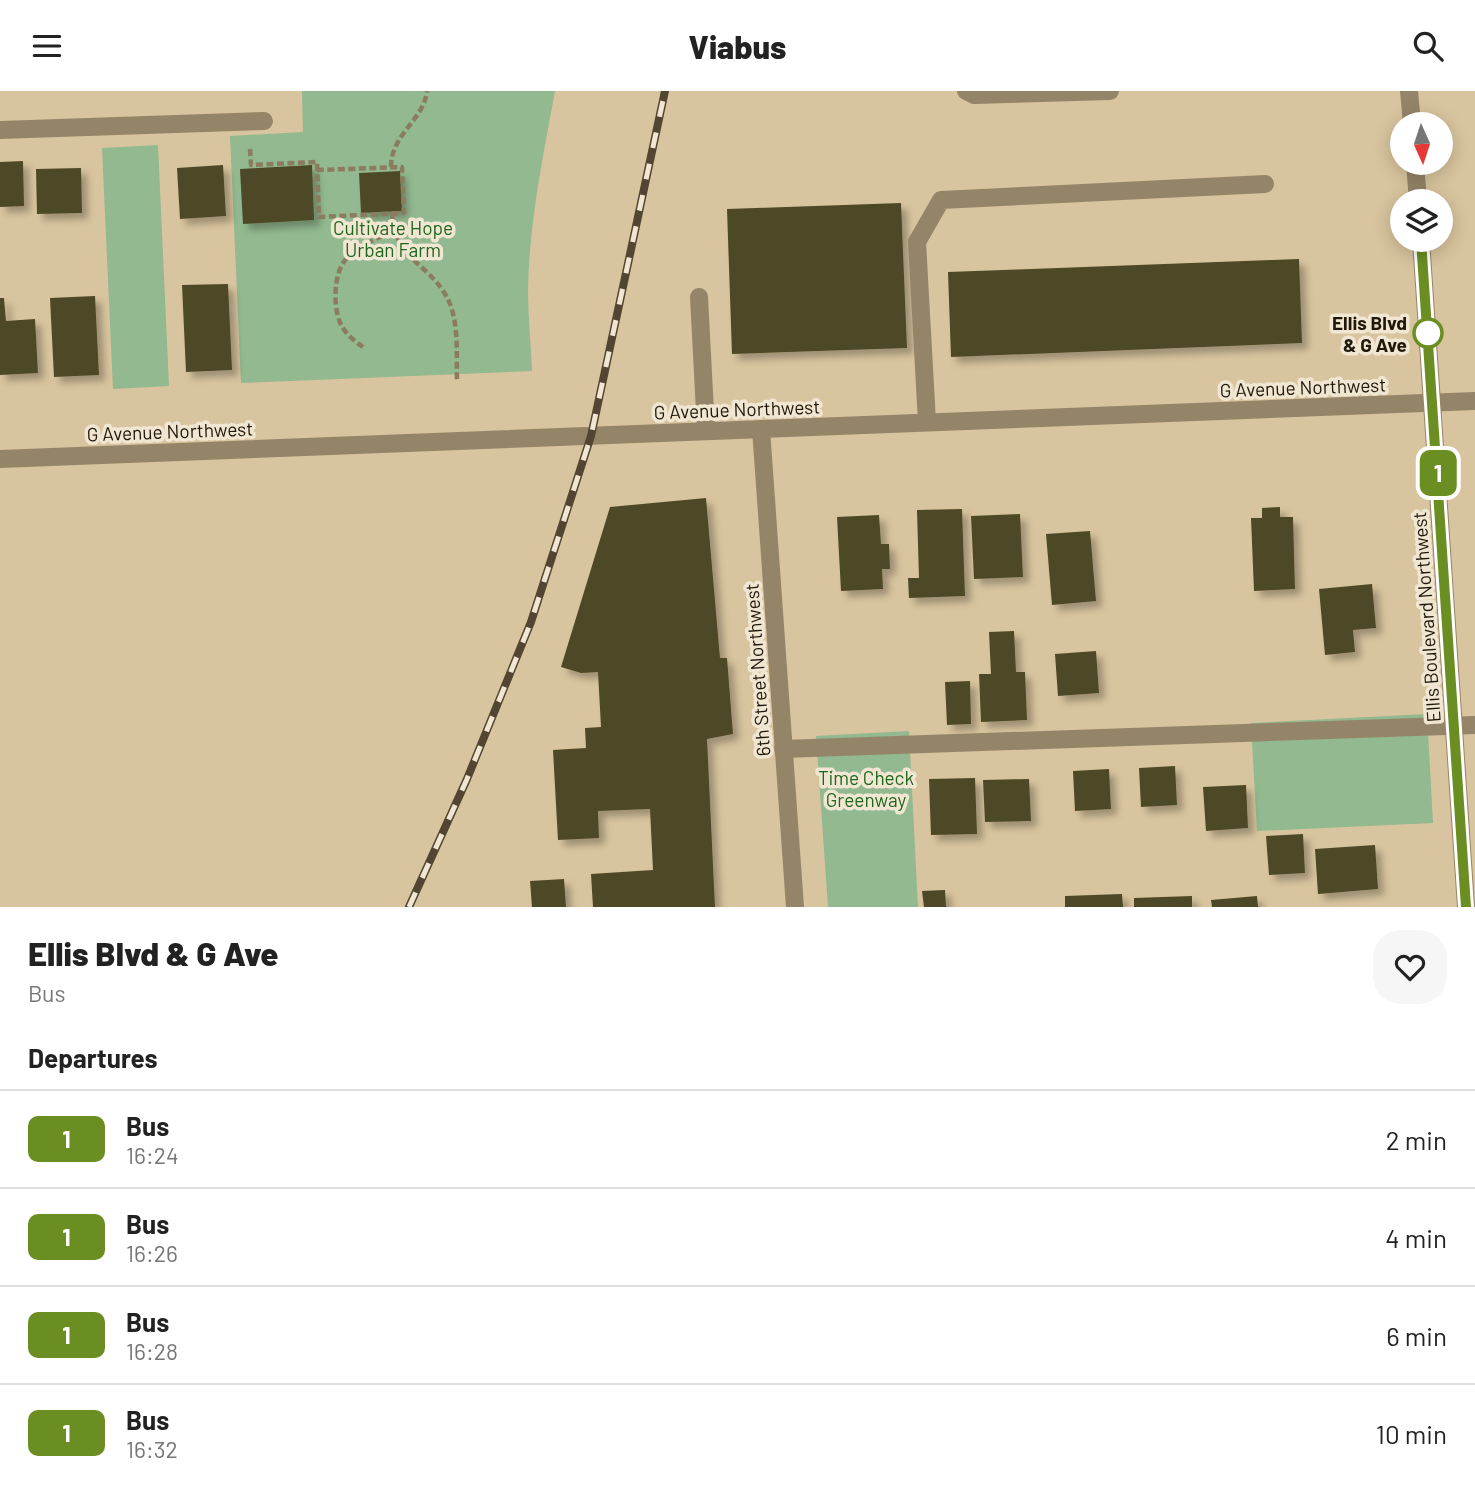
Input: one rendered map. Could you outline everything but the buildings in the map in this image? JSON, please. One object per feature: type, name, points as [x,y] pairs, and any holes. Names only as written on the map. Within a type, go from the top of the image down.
[{"type":"street","points":[[966,91],[974,95],[1110,91]]},
{"type":"street","points":[[1409,91],[1411,112]]},
{"type":"street","points":[[0,130],[256,121]]},
{"type":"street","points":[[927,422],[917,243],[941,200],[1265,184]]},
{"type":"street","name":"Ellis Boulevard Northwest","points":[[1422,252],[1466,907]]},
{"type":"street","points":[[699,297],[706,432]]},
{"type":"street","name":"G Avenue Northwest","points":[[0,459],[1475,401]]},
{"type":"street","name":"6th Street Northwest","points":[[761,429],[795,907]]},
{"type":"street","points":[[783,750],[1475,725]]},
{"type":"path","points":[[391,167],[393,149],[425,102],[427,91]]},
{"type":"path","points":[[256,121],[251,165],[317,162],[317,170],[320,217],[404,213],[402,167],[317,170]]},
{"type":"path","points":[[392,214],[394,230],[402,248],[444,292],[452,308],[457,380]]},
{"type":"path","points":[[363,347],[341,326],[335,292],[337,279],[346,259],[358,249],[394,230]]},
{"type":"green space","name":"Cultivate Hope Urban Farm","points":[[302,91],[555,91],[531,240],[528,290],[532,371],[241,383],[230,136],[303,132]]},
{"type":"green space","points":[[158,145],[169,386],[113,389],[102,148]]},
{"type":"green space","points":[[1427,714],[1433,823],[1257,831],[1251,723]]},
{"type":"green space","name":"Time Check Greenway","points":[[909,731],[918,907],[828,907],[816,736]]},
{"type":"railway","points":[[409,907],[467,779],[531,622],[591,436],[665,91]]},
{"type":"bus line","name":"1","points":[[1422,252],[1466,907]]},
{"type":"place","name":"Ellis Blvd & G Ave","points":[[1428,333]]}]
